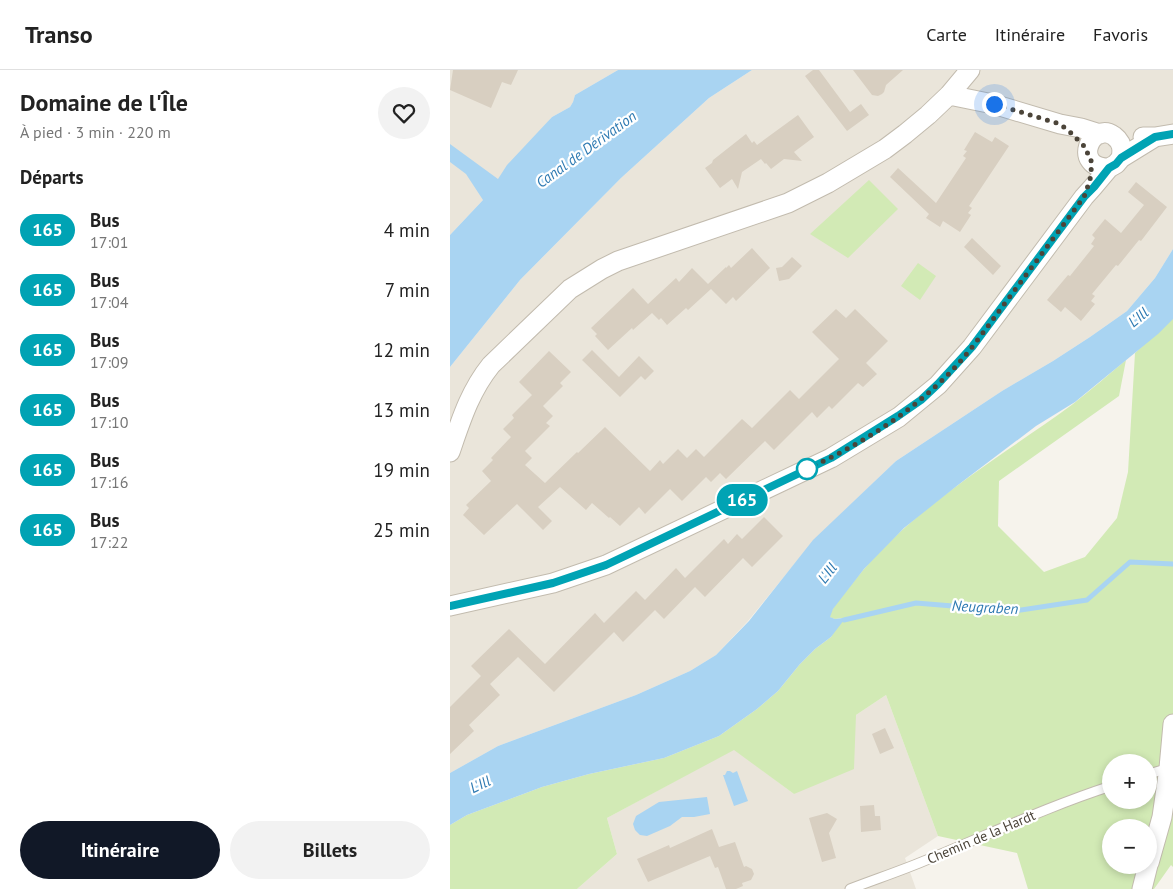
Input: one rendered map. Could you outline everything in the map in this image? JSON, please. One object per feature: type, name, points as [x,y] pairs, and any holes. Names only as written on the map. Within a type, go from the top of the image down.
[{"type":"street","points":[[450,452],[474,389],[491,364],[570,289],[618,261],[788,203],[845,174],[886,149],[928,115],[949,95],[970,70]]},
{"type":"street","points":[[949,95],[994,104],[1060,124],[1081,128],[1108,136],[1121,144],[1122,151],[1102,159]]},
{"type":"street","points":[[1060,124],[1102,159]]},
{"type":"street","points":[[1102,159],[1089,142],[1094,137],[1164,135]]},
{"type":"street","points":[[1102,159],[1164,135]]},
{"type":"street","points":[[450,606],[553,583],[606,565],[831,458],[898,416],[921,400],[972,347],[1084,197],[1094,187],[1102,159]]},
{"type":"street","points":[[1157,834],[1162,817],[1173,724]]},
{"type":"street","points":[[1142,889],[1146,874]]},
{"type":"lane","points":[[1157,772],[1169,768]]},
{"type":"lane","name":"Chemin de la Hardt","points":[[850,889],[928,860],[990,832],[1102,789]]},
{"type":"shaded area","points":[[450,70],[618,70],[575,95],[570,107],[552,117],[483,200],[450,235]]},
{"type":"shaded area","points":[[752,70],[1173,70],[1173,249],[1155,278],[1127,311],[1090,337],[1002,391],[896,461],[814,540],[748,621],[716,655],[690,671],[636,695],[498,746],[450,773],[450,367],[520,280],[621,178],[709,98]]},
{"type":"shaded area","points":[[886,695],[938,836],[905,858],[916,889],[577,889],[617,854],[607,818],[734,749],[794,794],[856,715]]},
{"type":"green space","points":[[869,180],[898,209],[848,258],[810,234]]},
{"type":"green space","points":[[918,263],[936,276],[920,300],[901,286]]},
{"type":"green space","points":[[1173,318],[1173,867],[1171,865],[1154,889],[1028,889],[1017,853],[938,836],[886,695],[856,715],[854,769],[794,794],[734,750],[607,818],[617,854],[577,889],[450,889],[450,825],[467,815],[542,787],[589,774],[664,758],[719,736],[757,709],[778,691],[800,664],[831,637],[842,618],[835,619],[829,617],[837,602],[878,553],[903,529],[958,485],[1073,404],[1126,360],[1119,396],[999,481],[998,526],[1044,572],[1085,557],[1117,518],[1128,472],[1135,353]]},
{"type":"water","name":"Canal de Dérivation","points":[[618,70],[752,70],[709,98],[621,178],[520,280],[450,367],[450,235],[483,200],[466,174],[450,162],[450,144],[498,179],[507,165],[552,117],[570,107],[575,95]]},
{"type":"water","name":"L'Ill","points":[[1173,249],[1173,319],[1158,334],[1075,402],[1036,426],[904,528],[864,569],[833,609],[830,617],[835,619],[843,618],[844,620],[831,637],[815,649],[778,691],[757,709],[719,736],[664,758],[589,774],[542,787],[467,815],[450,825],[450,773],[498,746],[636,695],[690,671],[716,655],[749,621],[813,540],[896,461],[1002,391],[1090,337],[1127,311],[1155,278]]},
{"type":"water","points":[[727,771],[733,773],[737,771],[748,801],[734,806],[723,775]]},
{"type":"water","points":[[707,797],[710,814],[682,817],[670,826],[647,836],[640,835],[635,830],[633,824],[636,816],[659,802]]},
{"type":"building","points":[[453,70],[518,70],[511,85],[502,82],[491,108],[450,90]]},
{"type":"building","points":[[813,70],[819,70],[850,112],[861,104],[869,115],[847,131],[805,76]]},
{"type":"building","points":[[853,70],[903,70],[886,85],[884,92],[878,96],[872,95]]},
{"type":"building","points":[[798,115],[814,137],[794,152],[802,161],[784,159],[771,169],[761,159],[742,172],[738,189],[732,179],[720,188],[705,168],[746,134],[752,143],[754,141],[757,145]]},
{"type":"building","points":[[975,132],[992,142],[995,137],[1009,146],[969,206],[972,208],[968,213],[971,215],[960,232],[943,221],[940,227],[926,218],[929,214],[890,177],[898,168],[936,203],[966,158],[963,156],[967,151],[964,150]]},
{"type":"building","points":[[1136,182],[1167,207],[1141,241],[1139,240],[1092,294],[1095,296],[1091,301],[1095,304],[1081,321],[1065,307],[1061,312],[1047,300],[1068,275],[1070,276],[1094,246],[1091,244],[1095,238],[1092,235],[1105,219],[1121,233],[1144,205],[1128,192]]},
{"type":"building","points":[[972,238],[1001,266],[993,275],[964,247]]},
{"type":"building","points":[[752,248],[770,268],[736,301],[733,297],[726,304],[711,289],[688,310],[686,308],[667,325],[661,318],[659,320],[652,313],[608,350],[595,336],[597,334],[591,328],[633,288],[648,304],[676,278],[679,282],[692,268],[708,284],[726,267],[729,265],[731,268]]},
{"type":"building","points":[[792,257],[802,266],[789,279],[779,281],[776,268],[782,267]]},
{"type":"building","points":[[836,309],[846,318],[855,309],[888,341],[866,363],[877,374],[863,387],[858,383],[832,409],[829,406],[817,418],[812,412],[774,450],[765,441],[726,479],[720,473],[711,482],[706,477],[682,501],[670,489],[645,514],[639,507],[620,526],[592,503],[586,510],[560,487],[538,507],[552,521],[543,530],[517,504],[484,535],[463,515],[469,508],[466,505],[491,481],[482,471],[493,460],[491,458],[511,437],[503,429],[514,418],[512,415],[532,395],[519,382],[549,351],[571,372],[560,383],[563,386],[543,406],[553,416],[546,423],[550,426],[525,451],[532,458],[525,465],[545,483],[605,427],[650,471],[660,460],[663,464],[678,449],[687,458],[696,449],[704,457],[742,419],[752,428],[790,390],[799,399],[839,359],[812,332]]},
{"type":"building","points":[[592,350],[619,377],[639,356],[654,371],[645,380],[641,376],[620,397],[582,360]]},
{"type":"building","points":[[764,517],[783,536],[752,567],[743,558],[705,597],[695,587],[664,619],[655,610],[623,642],[614,632],[554,692],[518,657],[490,684],[500,695],[469,725],[474,731],[450,754],[450,707],[481,676],[471,666],[509,629],[545,664],[595,613],[604,623],[636,591],[645,600],[676,568],[685,578],[724,539],[728,544],[737,534],[742,539]]},
{"type":"building","points":[[885,728],[894,748],[880,754],[872,734]]},
{"type":"building","points":[[874,805],[875,816],[880,816],[881,830],[861,832],[860,806]]},
{"type":"building","points":[[827,813],[837,819],[829,833],[836,858],[822,862],[809,818]]},
{"type":"building","points":[[712,829],[719,847],[735,842],[744,867],[752,869],[754,874],[751,880],[742,883],[743,886],[736,889],[726,889],[718,867],[715,868],[710,856],[648,882],[637,859],[669,845],[670,848]]},
{"type":"waterway","name":"Neugraben","points":[[844,620],[916,603],[1014,611],[1087,600],[1130,562],[1173,564]]},
{"type":"bus line","name":"165","points":[[450,606],[553,583],[606,565],[831,458],[898,416],[921,400],[955,368],[1084,197],[1109,168],[1121,158],[1155,137],[1173,134]]},
{"type":"route","points":[[807,469],[831,458],[898,416],[921,400],[955,368],[1084,197],[1090,180],[1092,162],[1088,157],[1087,149],[1078,139],[1060,124],[994,104]]}]
